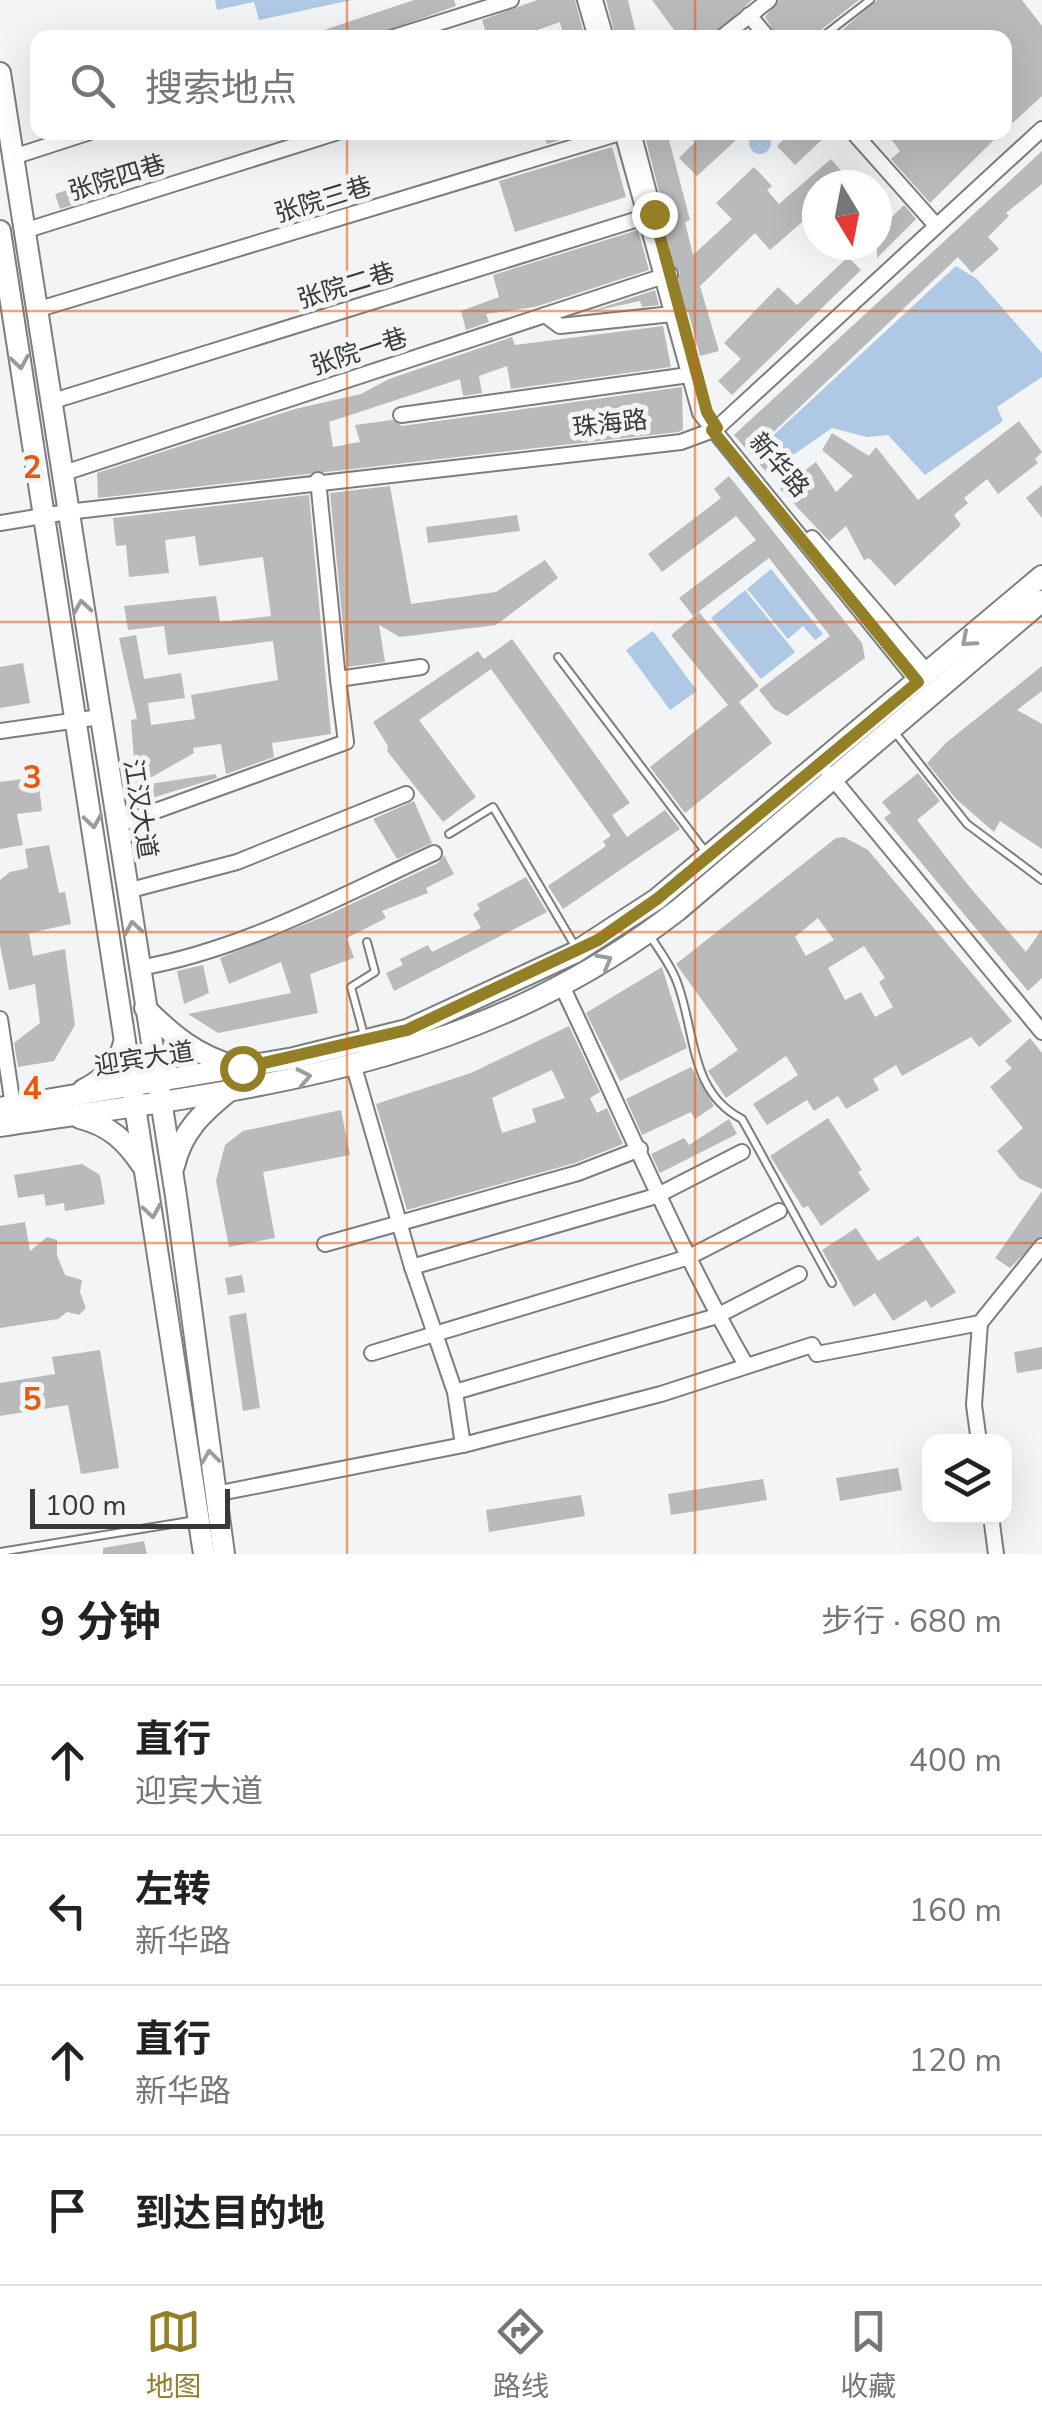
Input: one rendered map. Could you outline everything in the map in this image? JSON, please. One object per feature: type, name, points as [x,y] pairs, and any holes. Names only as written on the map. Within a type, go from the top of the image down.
[{"type":"main road","name":"江汉大道","points":[[0,73],[172,1172],[224,1554]]},
{"type":"main road","name":"江汉大道","points":[[0,230],[204,1554]]},
{"type":"main road","name":"迎宾大道","points":[[159,1092],[230,1091],[414,1050],[561,984],[648,932],[827,771],[923,678],[1042,576]]},
{"type":"main road","name":"迎宾大道","points":[[0,1126],[71,1106],[159,1092],[242,1068],[407,1030],[578,951],[642,911],[708,856],[892,729],[1042,601]]},
{"type":"main road","points":[[74,695],[84,703],[93,700],[96,692]]},
{"type":"main road","points":[[83,752],[91,742],[101,743],[105,748]]},
{"type":"main road","points":[[145,1008],[178,1040],[214,1060],[242,1068]]},
{"type":"main road","points":[[126,1036],[121,1057],[104,1079],[71,1106],[127,1143],[146,1170]]},
{"type":"main road","points":[[172,1172],[179,1144],[197,1117],[230,1091]]},
{"type":"main road","name":"迎宾大道","points":[[6,1107],[71,1106]]},
{"type":"street","points":[[417,30],[510,0]]},
{"type":"street","points":[[585,0],[594,30]]},
{"type":"street","points":[[595,0],[604,30]]},
{"type":"street","points":[[731,30],[769,0]]},
{"type":"street","points":[[749,16],[761,30]]},
{"type":"street","name":"珠海路","points":[[713,428],[933,222],[1042,127]]},
{"type":"street","name":"珠海路","points":[[0,523],[67,510],[680,442],[713,428],[1042,127]]},
{"type":"street","points":[[13,157],[65,140]]},
{"type":"street","name":"张院四巷","points":[[24,230],[312,140]]},
{"type":"street","name":"张院三巷","points":[[36,310],[599,140]]},
{"type":"street","name":"新华路","points":[[624,140],[713,428]]},
{"type":"street","name":"新华路","points":[[635,140],[649,213]]},
{"type":"street","points":[[860,140],[933,222]]},
{"type":"street","name":"张院二巷","points":[[50,400],[649,213]]},
{"type":"street","name":"新华路","points":[[665,273],[672,314],[700,413],[923,678]]},
{"type":"street","name":"张院一巷","points":[[61,472],[665,273]]},
{"type":"street","name":"张院一巷","points":[[61,472],[665,273]]},
{"type":"street","points":[[545,315],[560,326],[672,314]]},
{"type":"street","points":[[401,415],[689,375]]},
{"type":"street","points":[[117,825],[346,742],[318,482]]},
{"type":"street","points":[[338,679],[421,668]]},
{"type":"street","points":[[0,732],[100,717]]},
{"type":"street","points":[[827,771],[1042,1032]]},
{"type":"street","points":[[127,891],[236,862],[406,794]]},
{"type":"street","points":[[139,968],[209,951],[284,922],[434,853]]},
{"type":"street","points":[[561,984],[640,1149],[656,1196],[746,1364]]},
{"type":"street","points":[[0,1019],[6,1107]]},
{"type":"street","points":[[354,1066],[412,1267],[454,1392],[463,1445]]},
{"type":"street","points":[[325,1244],[578,1173],[640,1149]]},
{"type":"street","points":[[412,1267],[656,1196],[742,1152]]},
{"type":"street","points":[[372,1353],[689,1257],[779,1211]]},
{"type":"street","points":[[978,1434],[974,1406],[980,1323],[1042,1246]]},
{"type":"street","points":[[454,1392],[717,1316],[799,1274]]},
{"type":"street","points":[[215,1494],[463,1445],[661,1394],[812,1345],[817,1354],[980,1323]]},
{"type":"street","points":[[991,1524],[996,1554]]},
{"type":"lane","points":[[831,30],[870,0]]},
{"type":"lane","points":[[558,657],[708,856]]},
{"type":"lane","points":[[892,729],[967,824],[1042,880]]},
{"type":"lane","points":[[449,834],[493,808],[578,951]]},
{"type":"lane","points":[[648,932],[677,980],[695,1065],[726,1112],[742,1119],[832,1283]]},
{"type":"lane","points":[[366,1041],[351,987],[375,972],[367,942]]},
{"type":"lane","points":[[0,1552],[198,1519]]},
{"type":"shaded area","points":[[215,0],[352,0],[259,20],[254,2],[217,10]]},
{"type":"shaded area","points":[[750,140],[770,140],[768,151],[760,154],[752,151],[749,143]]},
{"type":"shaded area","points":[[956,266],[977,279],[1042,353],[1042,377],[997,407],[1003,421],[925,475],[888,435],[867,437],[832,428],[783,462],[765,443]]},
{"type":"shaded area","points":[[771,569],[823,634],[815,640],[803,626],[788,639],[747,589]]},
{"type":"shaded area","points":[[745,590],[795,652],[761,679],[711,618]]},
{"type":"shaded area","points":[[653,631],[697,691],[670,710],[626,650]]},
{"type":"building","points":[[414,0],[454,0],[456,6],[389,30],[324,30]]},
{"type":"building","points":[[537,0],[575,0],[583,30],[562,30],[560,22],[538,30],[485,30],[482,20]]},
{"type":"building","points":[[606,0],[628,0],[635,30],[614,30]]},
{"type":"building","points":[[652,0],[752,0],[720,30],[674,30]]},
{"type":"building","points":[[779,0],[859,0],[822,30],[773,30],[765,17]]},
{"type":"building","points":[[877,0],[1022,0],[1042,26],[1042,96],[1012,124],[1012,30],[842,30]]},
{"type":"building","points":[[646,140],[669,140],[690,220],[685,222],[693,255],[732,219],[716,203],[754,167],[772,186],[767,190],[779,204],[802,184],[802,222],[770,250],[755,233],[700,286],[719,351],[700,356],[688,311],[684,312],[675,283],[680,272],[670,264],[666,251],[670,250],[666,233],[669,232]]},
{"type":"building","points":[[697,140],[735,141],[697,176],[679,158]]},
{"type":"building","points":[[783,140],[822,140],[795,165],[777,146]]},
{"type":"building","points":[[892,140],[994,140],[930,203],[891,159],[900,151]]},
{"type":"building","points":[[612,147],[626,197],[515,232],[499,181]]},
{"type":"building","points":[[1042,151],[1042,184],[1006,213],[1009,216],[988,237],[999,249],[972,273],[958,257],[762,443],[779,462],[767,473],[734,435]]},
{"type":"building","points":[[831,159],[840,170],[818,170]]},
{"type":"building","points":[[70,189],[76,204],[60,209],[55,194]]},
{"type":"building","points":[[904,205],[916,219],[892,243],[892,217]]},
{"type":"building","points":[[638,230],[649,270],[535,307],[486,314],[489,322],[466,330],[461,311],[499,297],[493,275]]},
{"type":"building","points":[[845,260],[851,260],[861,270],[732,395],[718,381],[741,359],[724,343],[778,287],[797,305]]},
{"type":"building","points":[[655,290],[659,305],[642,307],[640,301],[589,312]]},
{"type":"building","points":[[663,326],[671,367],[511,389],[507,366],[479,376],[482,393],[463,396],[460,379],[329,422],[333,447],[360,442],[355,425],[392,420],[402,426],[682,387],[683,430],[678,432],[98,498],[97,473],[295,409],[361,394],[389,379],[512,337],[515,345]]},
{"type":"building","points":[[1019,421],[1042,452],[1035,459],[1038,463],[998,494],[987,479],[964,498],[968,503],[954,515],[961,525],[895,586],[869,558],[864,560],[846,526],[829,541],[780,489],[816,462],[836,492],[853,476],[822,450],[832,433],[869,456],[876,447],[918,500]]},
{"type":"building","points":[[729,476],[862,643],[865,658],[787,716],[774,709],[759,690],[830,636],[769,558],[693,616],[679,598],[756,540],[736,516],[662,572],[648,554],[721,498],[714,489]]},
{"type":"building","points":[[1042,485],[1042,518],[1026,498]]},
{"type":"building","points":[[390,486],[411,604],[496,592],[545,560],[558,578],[496,625],[400,637],[379,625],[385,662],[347,667],[330,493]]},
{"type":"building","points":[[309,495],[331,734],[272,743],[274,757],[226,774],[221,744],[193,748],[194,753],[136,786],[131,720],[137,719],[119,638],[136,635],[144,679],[181,673],[185,698],[148,703],[151,725],[195,719],[191,695],[278,680],[273,641],[168,655],[164,626],[128,630],[124,606],[216,596],[220,622],[271,616],[263,557],[199,566],[195,536],[165,540],[169,573],[129,577],[126,545],[116,546],[113,518]]},
{"type":"building","points":[[517,515],[520,531],[428,543],[426,527]]},
{"type":"building","points":[[699,612],[759,686],[739,702],[772,743],[685,813],[650,767],[728,705],[671,635]]},
{"type":"building","points":[[512,639],[630,803],[612,815],[627,837],[665,810],[680,829],[563,909],[548,886],[606,846],[603,841],[611,836],[491,669],[419,720],[476,797],[443,822],[387,751],[388,746],[373,722],[478,651],[484,659]]},
{"type":"building","points":[[23,663],[30,703],[0,708],[0,667]]},
{"type":"building","points":[[1042,666],[1042,691],[1017,710],[1042,724],[1042,849],[1000,821],[994,832],[956,799],[927,763],[947,742]]},
{"type":"building","points":[[918,773],[940,801],[917,820],[968,885],[1026,952],[1042,929],[1042,978],[1028,991],[884,818],[891,813],[882,802]]},
{"type":"building","points":[[216,774],[217,778],[139,802],[136,786]]},
{"type":"building","points":[[38,777],[42,811],[17,814],[23,845],[0,849],[0,782]]},
{"type":"building","points":[[414,801],[432,843],[397,859],[373,819]]},
{"type":"building","points":[[844,837],[868,850],[1012,1021],[979,1047],[971,1037],[902,1076],[896,1065],[873,1079],[879,1090],[846,1109],[838,1096],[814,1111],[807,1100],[767,1125],[753,1104],[798,1075],[786,1056],[726,1098],[708,1071],[738,1050],[676,964],[836,838]],"holes":[[[818,918],[834,940],[806,956],[795,937]],[[864,946],[885,978],[879,982],[893,1007],[875,1017],[861,992],[845,1000],[828,968]]]},
{"type":"building","points":[[49,845],[59,893],[65,892],[71,924],[29,933],[33,956],[65,949],[75,1025],[54,1061],[18,1067],[14,1043],[40,1023],[35,984],[9,990],[0,945],[0,880],[10,872],[28,868],[25,849]]},
{"type":"building","points":[[444,855],[454,874],[426,888],[428,893],[382,911],[386,918],[347,938],[354,958],[310,974],[318,1013],[218,1033],[188,1014],[291,993],[281,962],[229,984],[220,958],[330,914],[438,863]]},
{"type":"building","points":[[526,877],[547,912],[394,991],[386,973],[403,965],[400,959],[428,945],[432,952],[481,928],[473,914],[480,909],[477,904]]},
{"type":"building","points":[[203,965],[209,993],[184,1004],[177,971]]},
{"type":"building","points":[[662,967],[687,1048],[620,1081],[586,1013]]},
{"type":"building","points":[[569,1026],[600,1092],[590,1098],[597,1113],[607,1108],[623,1144],[575,1163],[407,1210],[376,1104],[471,1073]],"holes":[[[552,1070],[565,1098],[532,1109],[536,1122],[502,1133],[492,1098]]]},
{"type":"building","points":[[1030,1038],[1042,1053],[1042,1189],[1020,1179],[997,1151],[1023,1128],[990,1087],[1012,1068],[1005,1061]]},
{"type":"building","points":[[691,1067],[714,1106],[695,1119],[691,1112],[642,1135],[626,1099]]},
{"type":"building","points":[[341,1110],[350,1155],[263,1172],[275,1238],[229,1247],[216,1181],[225,1145],[243,1131]]},
{"type":"building","points":[[828,1118],[862,1170],[858,1172],[870,1190],[821,1226],[808,1206],[803,1208],[770,1156]]},
{"type":"building","points":[[729,1119],[737,1134],[660,1173],[651,1154],[684,1138],[689,1145]]},
{"type":"building","points":[[82,1164],[100,1175],[105,1204],[65,1211],[64,1203],[46,1206],[44,1194],[18,1198],[14,1175]]},
{"type":"building","points":[[1042,1191],[1042,1236],[1010,1268],[995,1258]]},
{"type":"building","points":[[25,1222],[30,1251],[47,1237],[57,1240],[57,1255],[65,1275],[82,1280],[80,1292],[86,1308],[79,1315],[67,1312],[58,1319],[0,1328],[0,1226]]},
{"type":"building","points":[[856,1228],[878,1261],[918,1236],[956,1292],[931,1308],[926,1300],[893,1321],[875,1293],[854,1307],[822,1250]]},
{"type":"building","points":[[242,1275],[245,1292],[228,1295],[225,1278]]},
{"type":"building","points":[[246,1313],[260,1408],[243,1411],[229,1316]]},
{"type":"building","points":[[1042,1347],[1042,1369],[1017,1373],[1014,1352]]},
{"type":"building","points":[[100,1350],[119,1468],[81,1474],[68,1405],[0,1416],[0,1383],[55,1374],[52,1357]]},
{"type":"building","points":[[898,1468],[902,1490],[840,1501],[836,1478]]},
{"type":"building","points":[[763,1479],[767,1500],[671,1515],[668,1494]]},
{"type":"building","points":[[581,1495],[585,1516],[489,1532],[486,1510]]},
{"type":"building","points":[[144,1541],[147,1554],[103,1554],[103,1548]]},
{"type":"route","points":[[242,1068],[407,1030],[598,940],[657,899],[918,682],[712,430],[717,428],[707,412],[654,214]]}]
